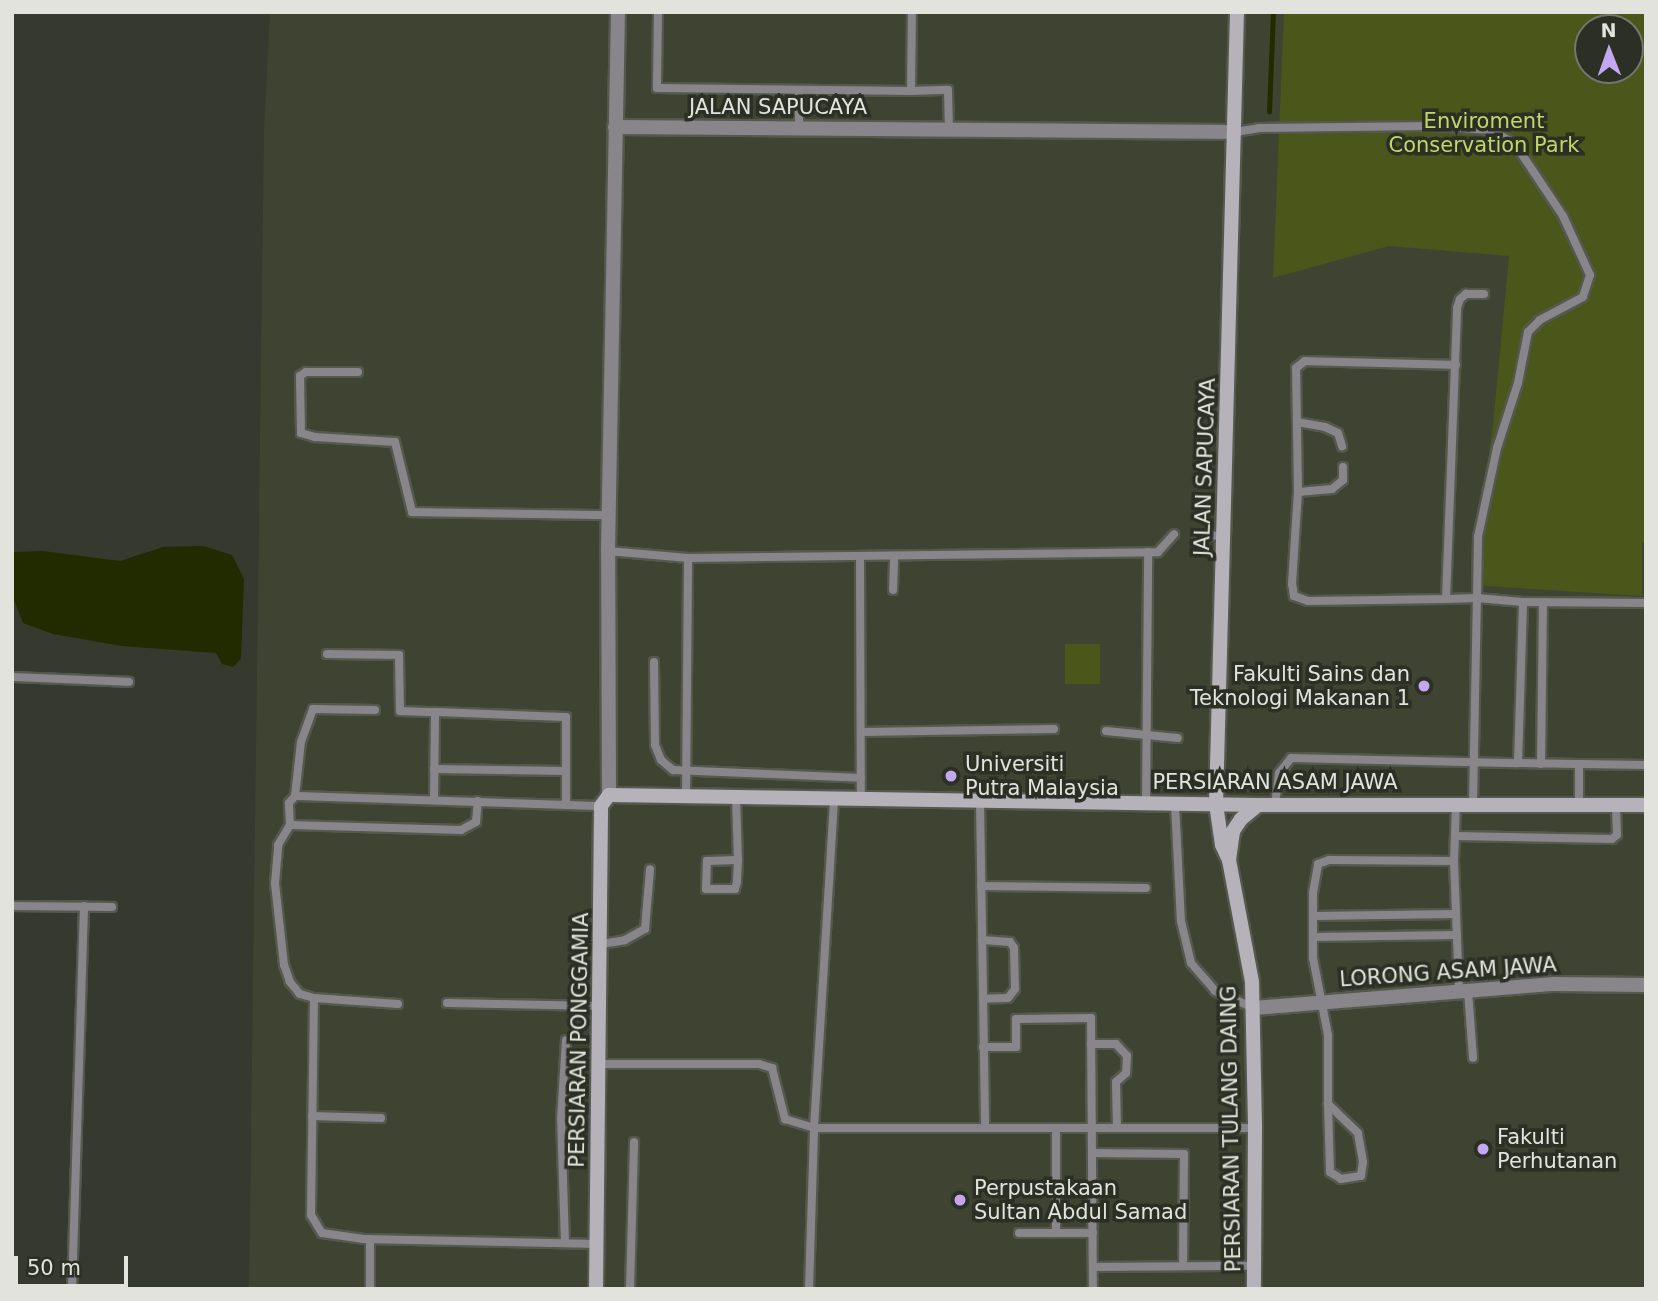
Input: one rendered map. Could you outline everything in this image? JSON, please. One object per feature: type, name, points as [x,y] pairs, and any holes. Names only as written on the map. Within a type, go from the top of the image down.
[{"type":"street","points":[[605,801],[618,12]]},
{"type":"street","name":"JALAN SAPUCAYA","points":[[1216,804],[1237,12]]},
{"type":"street","name":"JALAN SAPUCAYA","points":[[615,127],[1234,132]]},
{"type":"street","name":"PERSIARAN ASAM JAWA","points":[[605,801],[736,797],[1258,805],[1646,805]]},
{"type":"street","name":"PERSIARAN PONGGAMIA","points":[[596,1289],[605,801]]},
{"type":"street","name":"PERSIARAN TULANG DAING","points":[[1216,804],[1222,845],[1229,860],[1252,982],[1254,1289]]},
{"type":"street","points":[[1229,860],[1233,831],[1241,819],[1258,805]]},
{"type":"street","name":"LORONG ASAM JAWA","points":[[1254,1008],[1554,984],[1646,985]]},
{"type":"lane","points":[[658,12],[657,88],[948,90],[949,130]]},
{"type":"lane","points":[[911,91],[912,12]]},
{"type":"lane","points":[[799,90],[799,128]]},
{"type":"lane","points":[[1234,132],[1259,128],[1431,126],[1491,130],[1515,144],[1578,244],[1590,275],[1583,297],[1540,320],[1528,332],[1518,383],[1497,448],[1478,537],[1473,803]]},
{"type":"lane","points":[[1446,599],[1460,299],[1466,294],[1484,295]]},
{"type":"lane","points":[[1456,365],[1305,361],[1296,368],[1298,492],[1294,596],[1308,601],[1477,598],[1522,602],[1646,603]]},
{"type":"lane","points":[[358,372],[306,372],[300,376],[301,433],[315,437],[391,439],[395,442],[412,512],[608,515]]},
{"type":"lane","points":[[1297,422],[1325,427],[1338,433],[1342,446]]},
{"type":"lane","points":[[1298,492],[1332,489],[1343,480],[1343,467]]},
{"type":"lane","points":[[608,551],[688,558],[1158,552],[1174,534]]},
{"type":"lane","points":[[1197,535],[1224,536]]},
{"type":"lane","points":[[1146,803],[1144,734],[1148,552]]},
{"type":"lane","points":[[860,556],[860,799]]},
{"type":"lane","points":[[892,590],[894,556]]},
{"type":"lane","points":[[686,797],[688,558]]},
{"type":"lane","points":[[1518,763],[1522,602]]},
{"type":"lane","points":[[1541,764],[1543,602]]},
{"type":"lane","points":[[327,654],[399,656],[400,711],[566,717],[566,805]]},
{"type":"lane","points":[[654,662],[655,745],[661,760],[673,770],[687,773],[861,778]]},
{"type":"lane","points":[[12,677],[129,682]]},
{"type":"lane","points":[[375,710],[313,709],[301,742],[295,796],[289,803],[289,825],[278,845],[275,883],[284,965],[290,982],[300,993],[314,998],[398,1004]]},
{"type":"lane","points":[[433,799],[436,712]]},
{"type":"lane","points":[[861,732],[1054,729]]},
{"type":"lane","points":[[1106,731],[1178,738]]},
{"type":"lane","points":[[1275,805],[1279,773],[1291,758],[1328,757],[1473,764],[1646,765]]},
{"type":"lane","points":[[1579,764],[1579,804]]},
{"type":"lane","points":[[434,769],[565,771]]},
{"type":"lane","points":[[295,796],[566,805],[605,801]]},
{"type":"lane","points":[[736,797],[737,860],[735,889],[706,890],[707,861],[737,860]]},
{"type":"lane","points":[[809,1289],[814,1128],[834,799]]},
{"type":"lane","points":[[289,825],[461,830],[476,822],[478,801]]},
{"type":"lane","points":[[980,801],[985,1128]]},
{"type":"lane","points":[[1456,803],[1454,861],[1457,935],[1473,1058]]},
{"type":"lane","points":[[1175,804],[1181,921],[1191,963],[1215,990],[1254,1008]]},
{"type":"lane","points":[[1455,836],[1612,839],[1617,835],[1616,805]]},
{"type":"lane","points":[[1328,1104],[1358,1133],[1363,1162],[1361,1176],[1341,1178],[1330,1172],[1328,1104],[1328,1035],[1313,958],[1312,916],[1317,868],[1322,861],[1454,861]]},
{"type":"lane","points":[[601,944],[625,940],[645,929],[650,869]]},
{"type":"lane","points":[[981,886],[1146,888]]},
{"type":"lane","points":[[12,905],[112,907]]},
{"type":"lane","points":[[72,1289],[84,906]]},
{"type":"lane","points":[[1312,916],[1456,914]]},
{"type":"lane","points":[[1313,937],[1457,935]]},
{"type":"lane","points":[[982,940],[1010,942],[1014,948],[1015,975],[1015,989],[1008,998],[983,999]]},
{"type":"lane","points":[[314,998],[311,1215],[322,1233],[341,1238],[598,1244]]},
{"type":"lane","points":[[447,1003],[601,1006]]},
{"type":"lane","points":[[983,1047],[1016,1047],[1016,1019],[1091,1018],[1093,1289]]},
{"type":"lane","points":[[565,1243],[561,1119],[566,1040]]},
{"type":"lane","points":[[1091,1044],[1116,1044],[1127,1056],[1126,1073],[1116,1083],[1117,1128]]},
{"type":"lane","points":[[600,1063],[759,1065],[772,1068],[785,1119],[814,1128],[1255,1128]]},
{"type":"lane","points":[[312,1116],[381,1118]]},
{"type":"lane","points":[[1056,1128],[1056,1233]]},
{"type":"lane","points":[[629,1289],[634,1142]]},
{"type":"lane","points":[[1093,1153],[1184,1154],[1183,1266]]},
{"type":"lane","points":[[1019,1233],[1093,1233]]},
{"type":"lane","points":[[370,1239],[370,1289]]},
{"type":"lane","points":[[1093,1267],[1254,1266]]},
{"type":"shaded area","name":"Universiti Putra Malaysia","points":[[270,12],[1646,12],[1646,1289],[249,1289],[264,130]]},
{"type":"shaded area","points":[[203,546],[232,555],[244,579],[241,659],[233,667],[222,664],[216,653],[122,646],[53,634],[23,623],[12,595],[12,554],[15,552],[43,551],[120,561],[163,547]]},
{"type":"green space","name":"Enviroment Conservation Park","points":[[1284,12],[1646,12],[1646,542],[1642,543],[1642,596],[1471,585],[1493,425],[1509,256],[1389,246],[1273,278]]},
{"type":"green space","points":[[1065,644],[1100,644],[1100,684],[1065,684]]},
{"type":"waterway","points":[[1269,112],[1273,12]]},
{"type":"place","name":"Fakulti Sains dan Teknologi Makanan 1","points":[[1424,686]]},
{"type":"place","name":"Universiti Putra Malaysia","points":[[951,776]]},
{"type":"place","name":"Fakulti Perhutanan","points":[[1483,1149]]},
{"type":"place","name":"Perpustakaan Sultan Abdul Samad","points":[[960,1200]]}]
